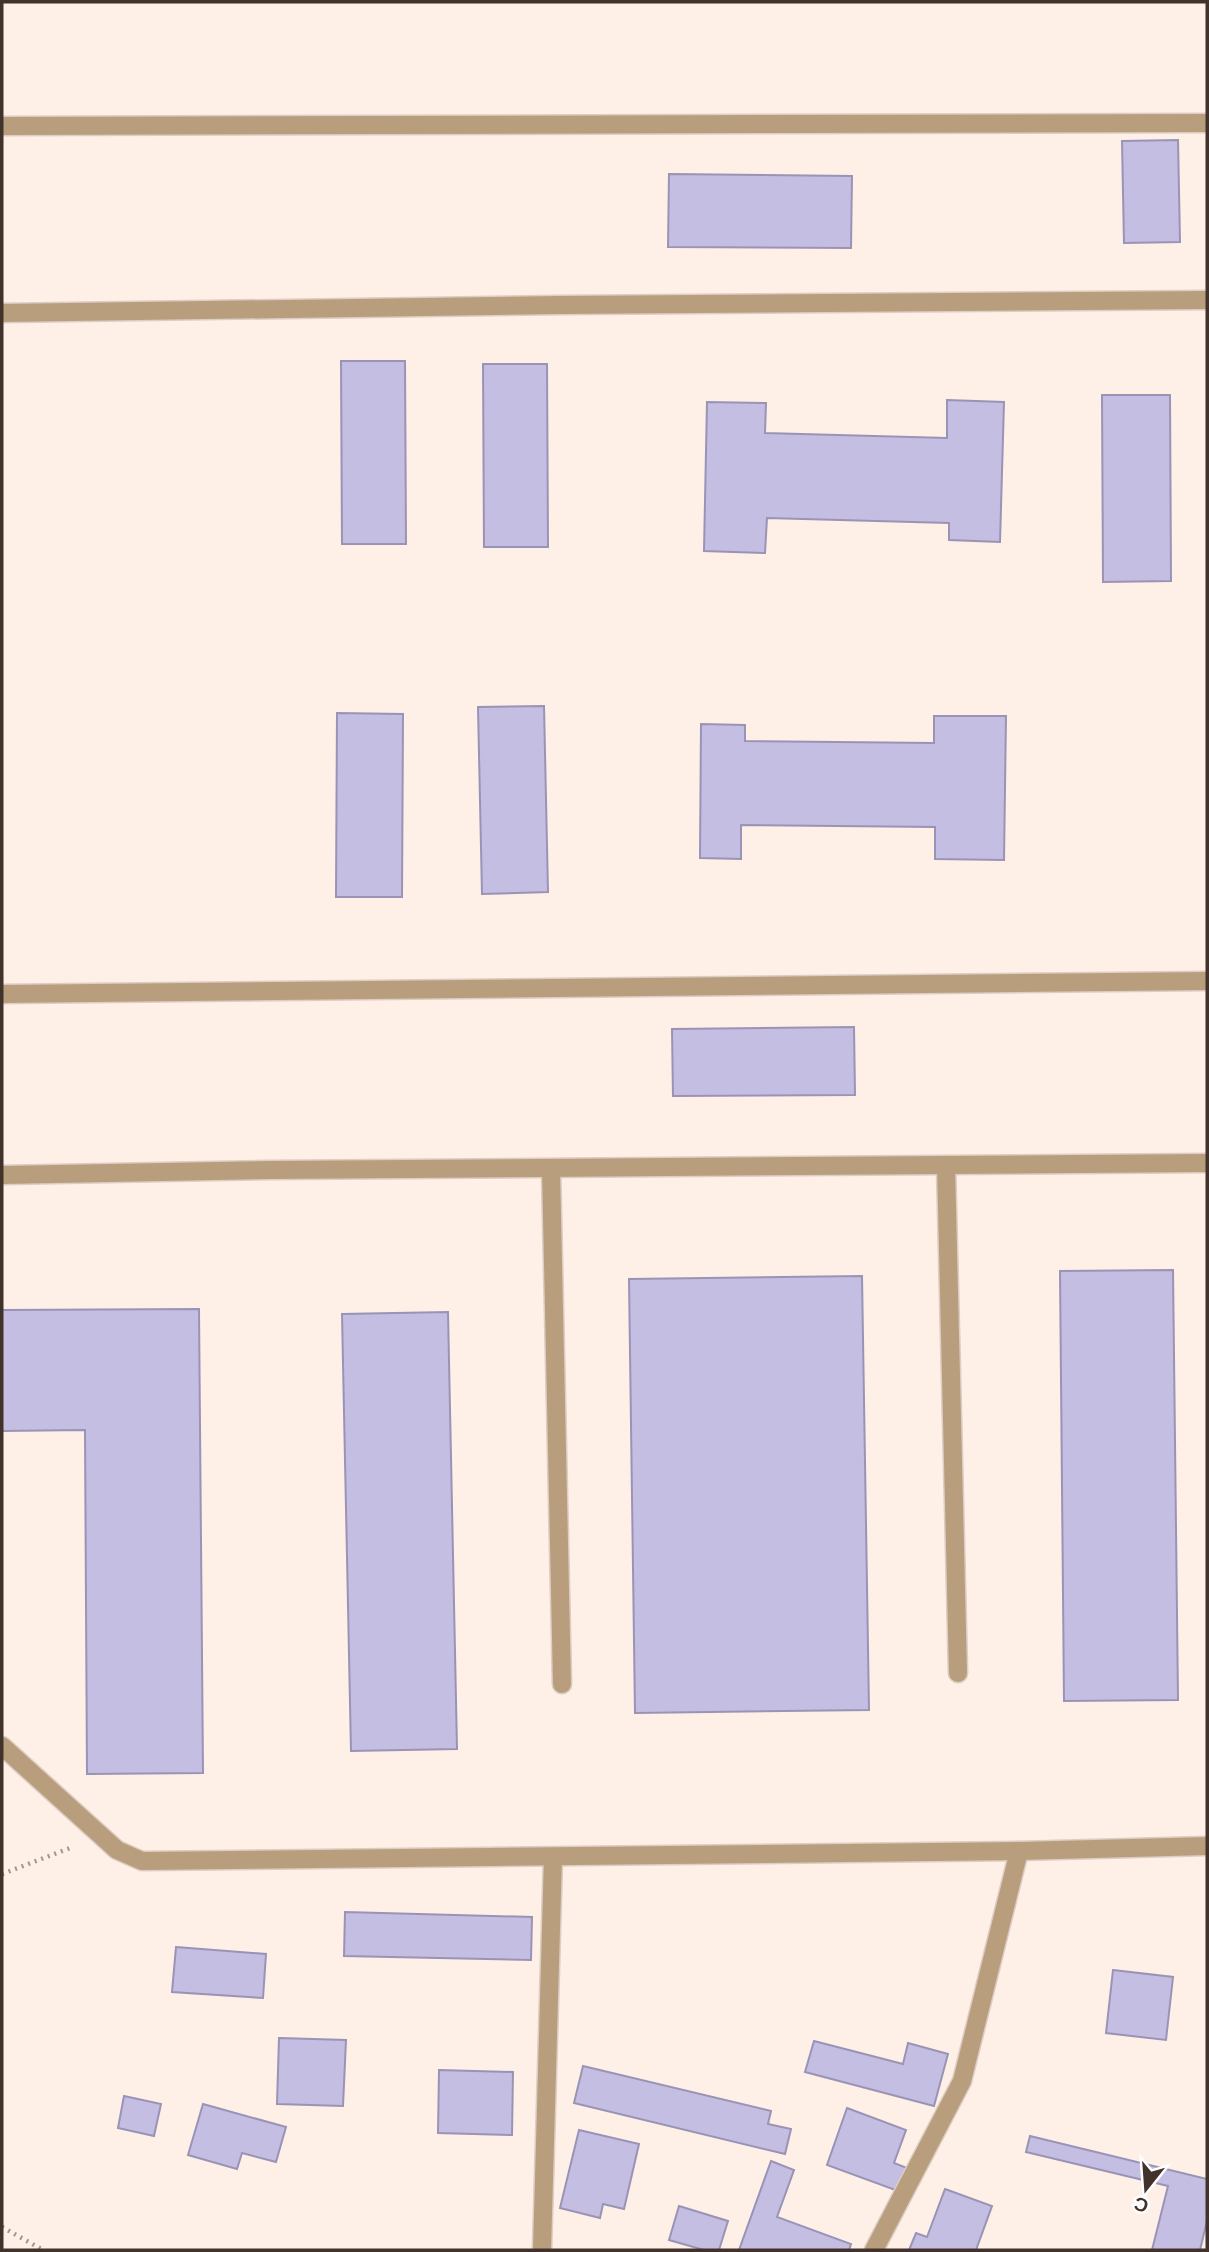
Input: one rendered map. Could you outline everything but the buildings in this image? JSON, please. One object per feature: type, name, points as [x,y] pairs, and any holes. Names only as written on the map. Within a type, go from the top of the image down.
[{"type":"street","points":[[2,127],[1207,123]]},
{"type":"street","points":[[2,313],[573,304],[1207,300]]},
{"type":"street","points":[[2,994],[1207,981]]},
{"type":"street","points":[[2,1175],[271,1170],[1207,1163]]},
{"type":"street","points":[[946,1165],[958,1673]]},
{"type":"street","points":[[551,1168],[562,1684]]},
{"type":"street","points":[[2,1746],[117,1850],[142,1861],[1019,1851],[1207,1846]]},
{"type":"street","points":[[874,2250],[962,2081],[1019,1851]]},
{"type":"street","points":[[542,2250],[553,1857]]},
{"type":"path","points":[[2,1874],[100,1836]]},
{"type":"path","points":[[2,2227],[43,2250]]}]
